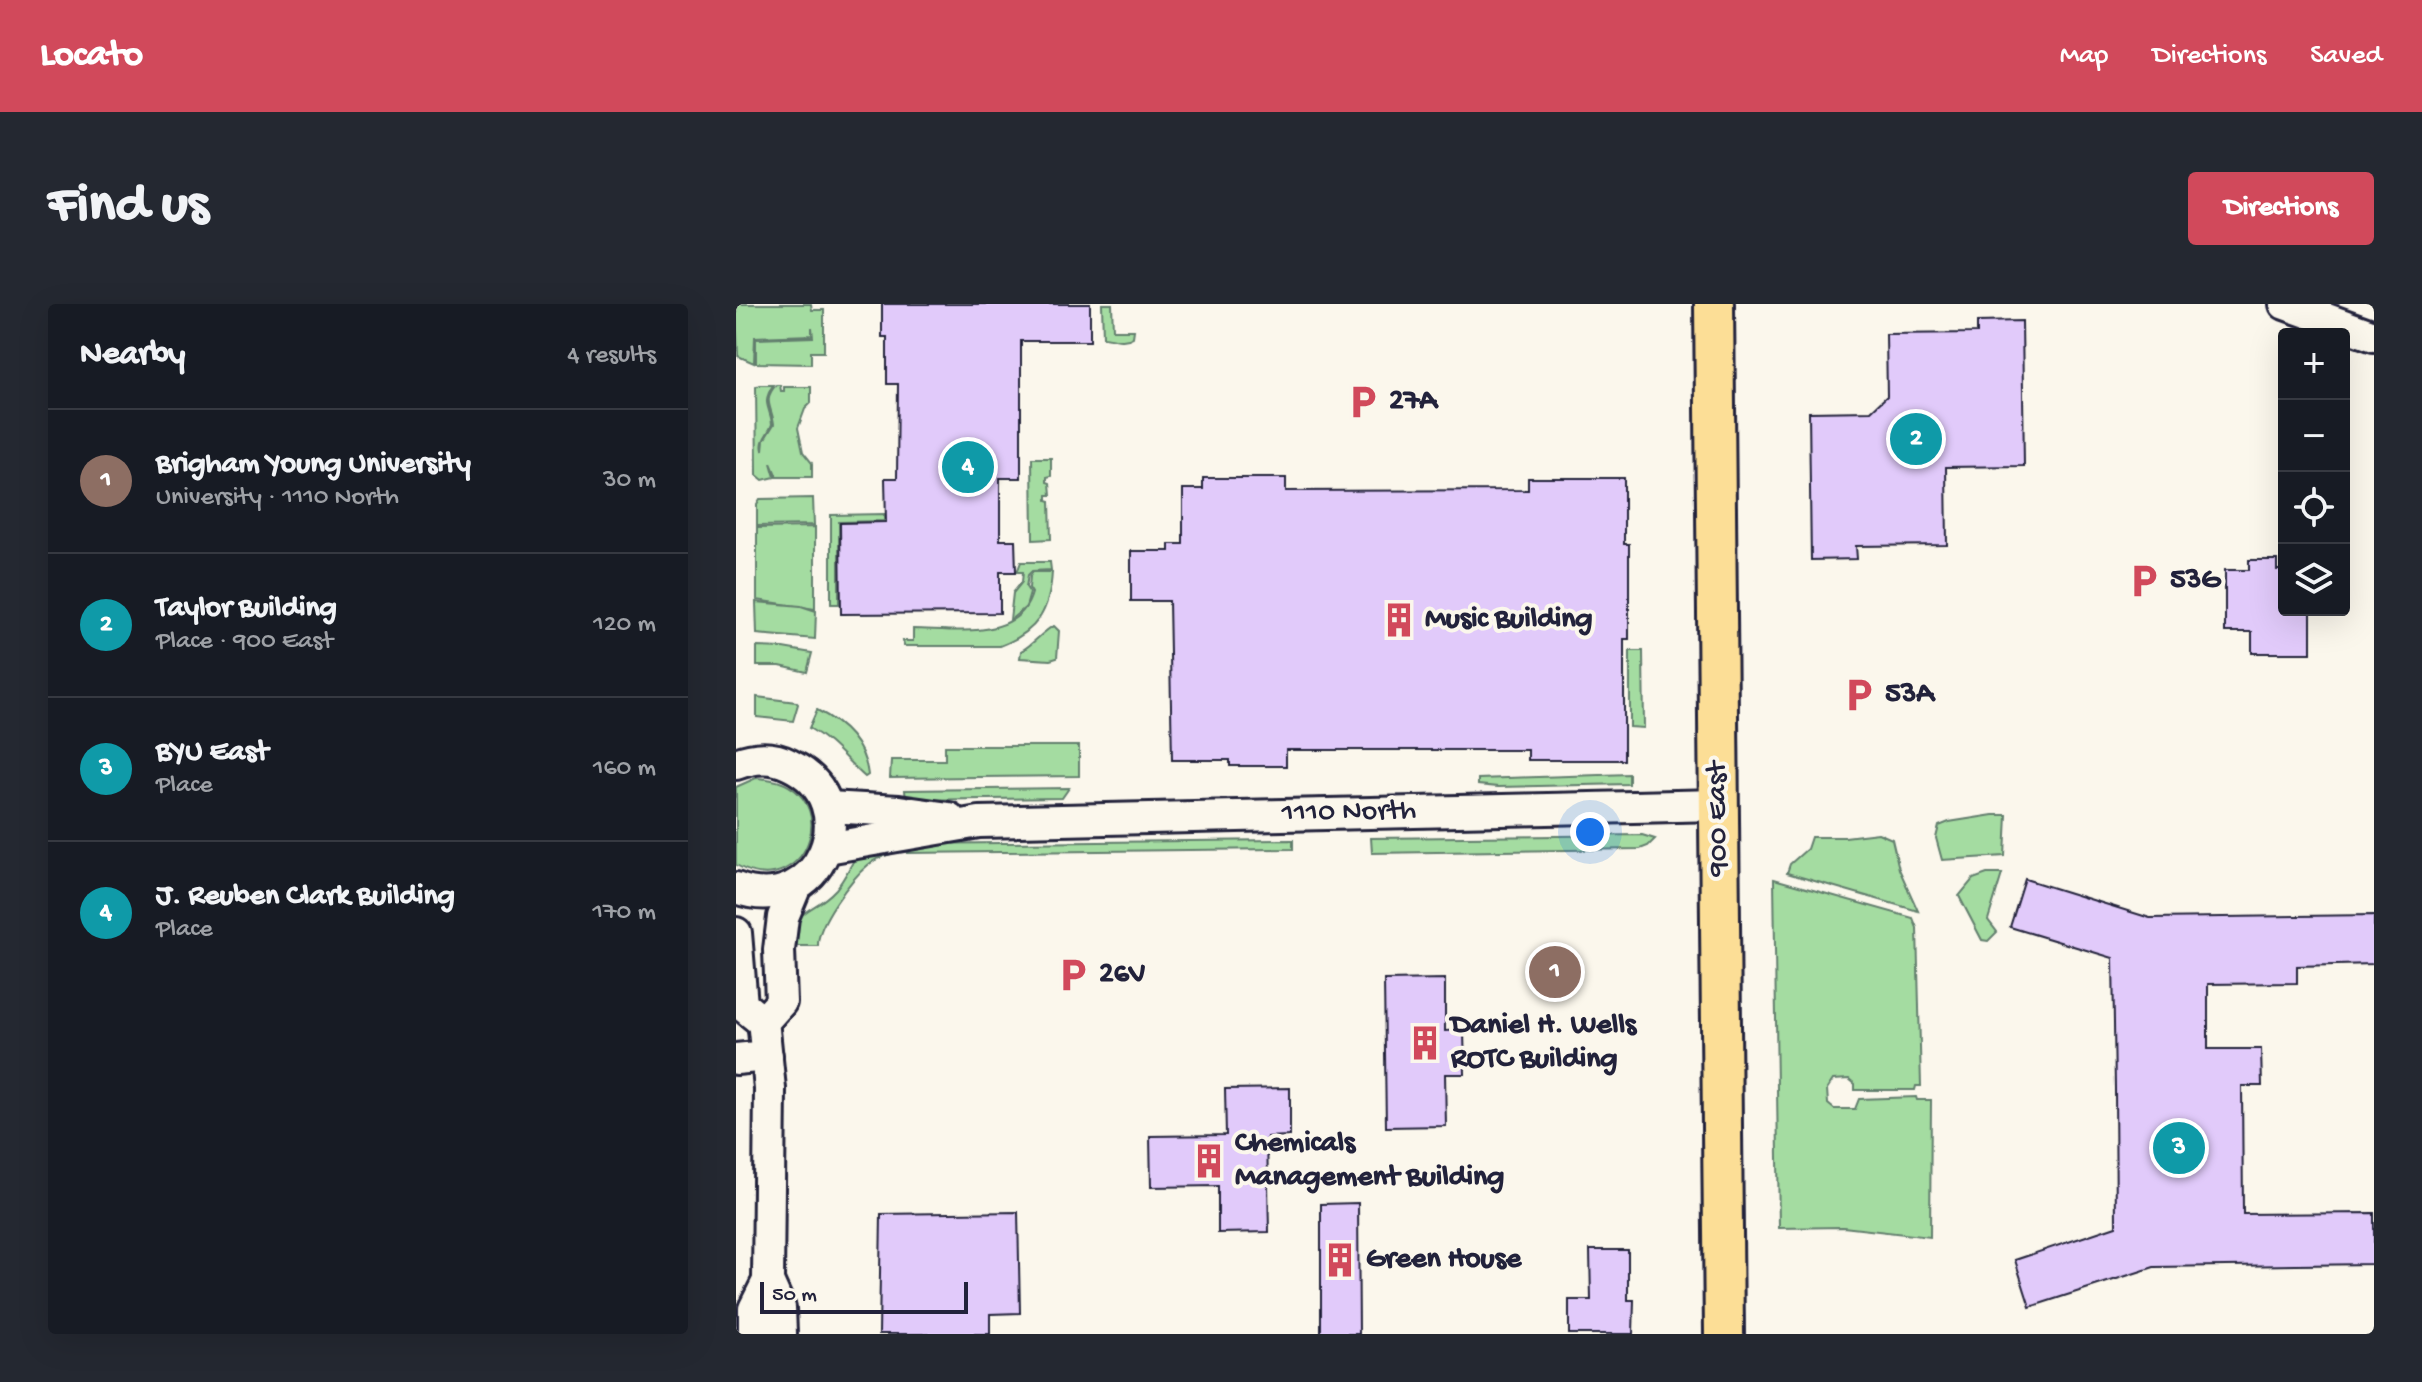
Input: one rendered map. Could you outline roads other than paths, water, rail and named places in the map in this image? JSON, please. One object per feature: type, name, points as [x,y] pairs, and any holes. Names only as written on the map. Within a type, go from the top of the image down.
[{"type":"main road","name":"900 East","points":[[1714,304],[1724,1334]]},
{"type":"street","points":[[2285,304],[2374,336]]},
{"type":"street","points":[[736,764],[760,758],[782,761],[802,771],[818,787],[828,807],[830,827],[827,848],[818,865],[795,888],[783,917],[779,950],[781,1002],[763,1022]]},
{"type":"street","name":"1110 North","points":[[979,822],[1719,805]]},
{"type":"street","points":[[828,807],[899,811],[979,822]]},
{"type":"street","points":[[827,848],[979,822]]},
{"type":"street","points":[[736,888],[749,893],[769,893],[795,888]]},
{"type":"street","points":[[736,933],[742,1005],[763,1022],[767,1056],[770,1089],[768,1281],[780,1308],[781,1334]]},
{"type":"street","points":[[736,1059],[767,1056]]},
{"type":"street","points":[[754,1334],[754,1309],[768,1281]]},
{"type":"place","name":"27A","points":[[1363,402]]},
{"type":"place","name":"Taylor Building","points":[[1916,439]]},
{"type":"place","name":"J. Reuben Clark Building","points":[[968,467]]},
{"type":"place","name":"53G","points":[[2144,581]]},
{"type":"place","name":"Music Building","points":[[1399,620]]},
{"type":"place","name":"53A","points":[[1859,695]]},
{"type":"place","name":"Brigham Young University","points":[[1555,972]]},
{"type":"place","name":"26V","points":[[1073,975]]},
{"type":"place","name":"Daniel H. Wells ROTC Building","points":[[1425,1043]]},
{"type":"place","name":"BYU East","points":[[2179,1148]]},
{"type":"place","name":"Chemicals Management Building","points":[[1209,1161]]},
{"type":"place","name":"Green House","points":[[1340,1260]]}]
